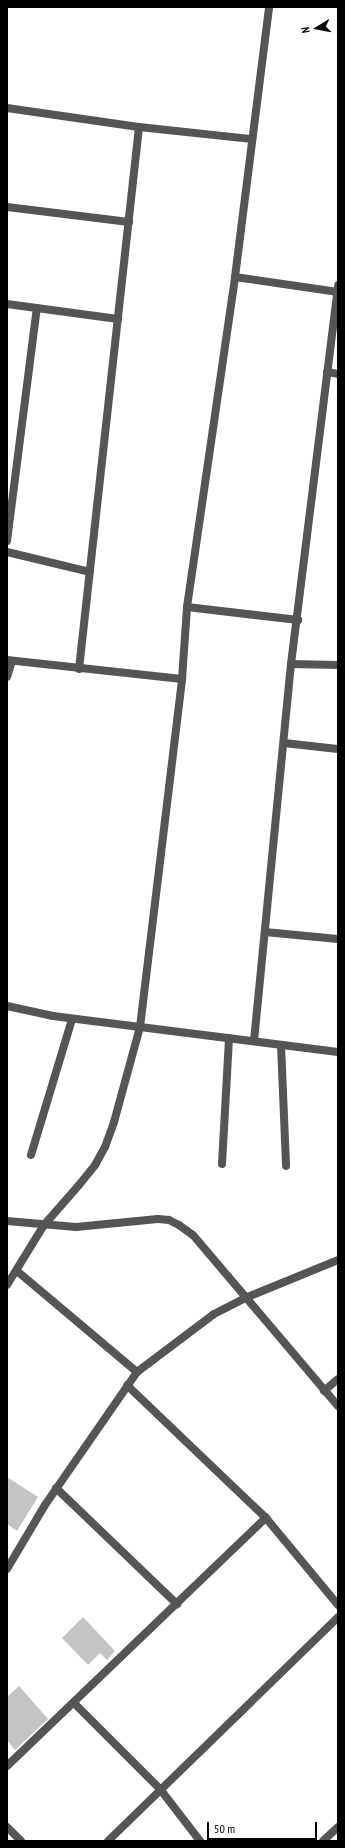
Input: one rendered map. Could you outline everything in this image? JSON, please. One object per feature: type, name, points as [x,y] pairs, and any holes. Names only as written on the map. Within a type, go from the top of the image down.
[{"type":"street","points":[[7,1285],[44,1225],[79,1185],[105,1147],[114,1122],[140,1027],[182,679],[187,607],[235,277],[269,7]]},
{"type":"street","points":[[7,108],[139,127],[252,139]]},
{"type":"street","points":[[78,668],[139,127]]},
{"type":"street","points":[[7,207],[129,222]]},
{"type":"street","points":[[235,277],[338,290],[298,620],[291,664],[254,1041]]},
{"type":"street","points":[[7,304],[118,319]]},
{"type":"street","points":[[7,541],[37,308]]},
{"type":"street","points":[[327,372],[338,374]]},
{"type":"street","points":[[7,552],[90,572]]},
{"type":"street","points":[[187,607],[298,620]]},
{"type":"street","points":[[7,677],[10,661],[182,679]]},
{"type":"street","points":[[291,664],[338,665]]},
{"type":"street","points":[[284,743],[338,749]]},
{"type":"street","points":[[264,932],[338,940]]},
{"type":"street","points":[[7,1006],[72,1019],[338,1052]]},
{"type":"street","points":[[31,1155],[72,1019]]},
{"type":"street","points":[[222,1164],[229,1038]]},
{"type":"street","points":[[281,1045],[286,1166]]},
{"type":"street","points":[[7,1221],[76,1227],[158,1219],[169,1220],[179,1224],[192,1235],[338,1406]]},
{"type":"street","points":[[7,1569],[56,1488],[137,1372],[214,1314],[245,1298],[338,1260]]},
{"type":"street","points":[[17,1271],[137,1372]]},
{"type":"street","points":[[324,1391],[338,1379]]},
{"type":"street","points":[[128,1385],[266,1518],[338,1606]]},
{"type":"street","points":[[56,1488],[177,1604]]},
{"type":"street","points":[[7,1766],[266,1518]]},
{"type":"street","points":[[108,1841],[160,1788],[338,1617]]},
{"type":"street","points":[[74,1703],[160,1788],[200,1841]]},
{"type":"street","points":[[7,1827],[21,1841]]},
{"type":"street","points":[[323,1841],[338,1827]]},
{"type":"building","points":[[7,1477],[38,1497],[17,1531],[7,1524]]},
{"type":"building","points":[[83,1617],[115,1651],[107,1660],[100,1653],[88,1665],[62,1638]]},
{"type":"building","points":[[19,1686],[48,1719],[15,1750],[7,1740],[7,1697]]}]
